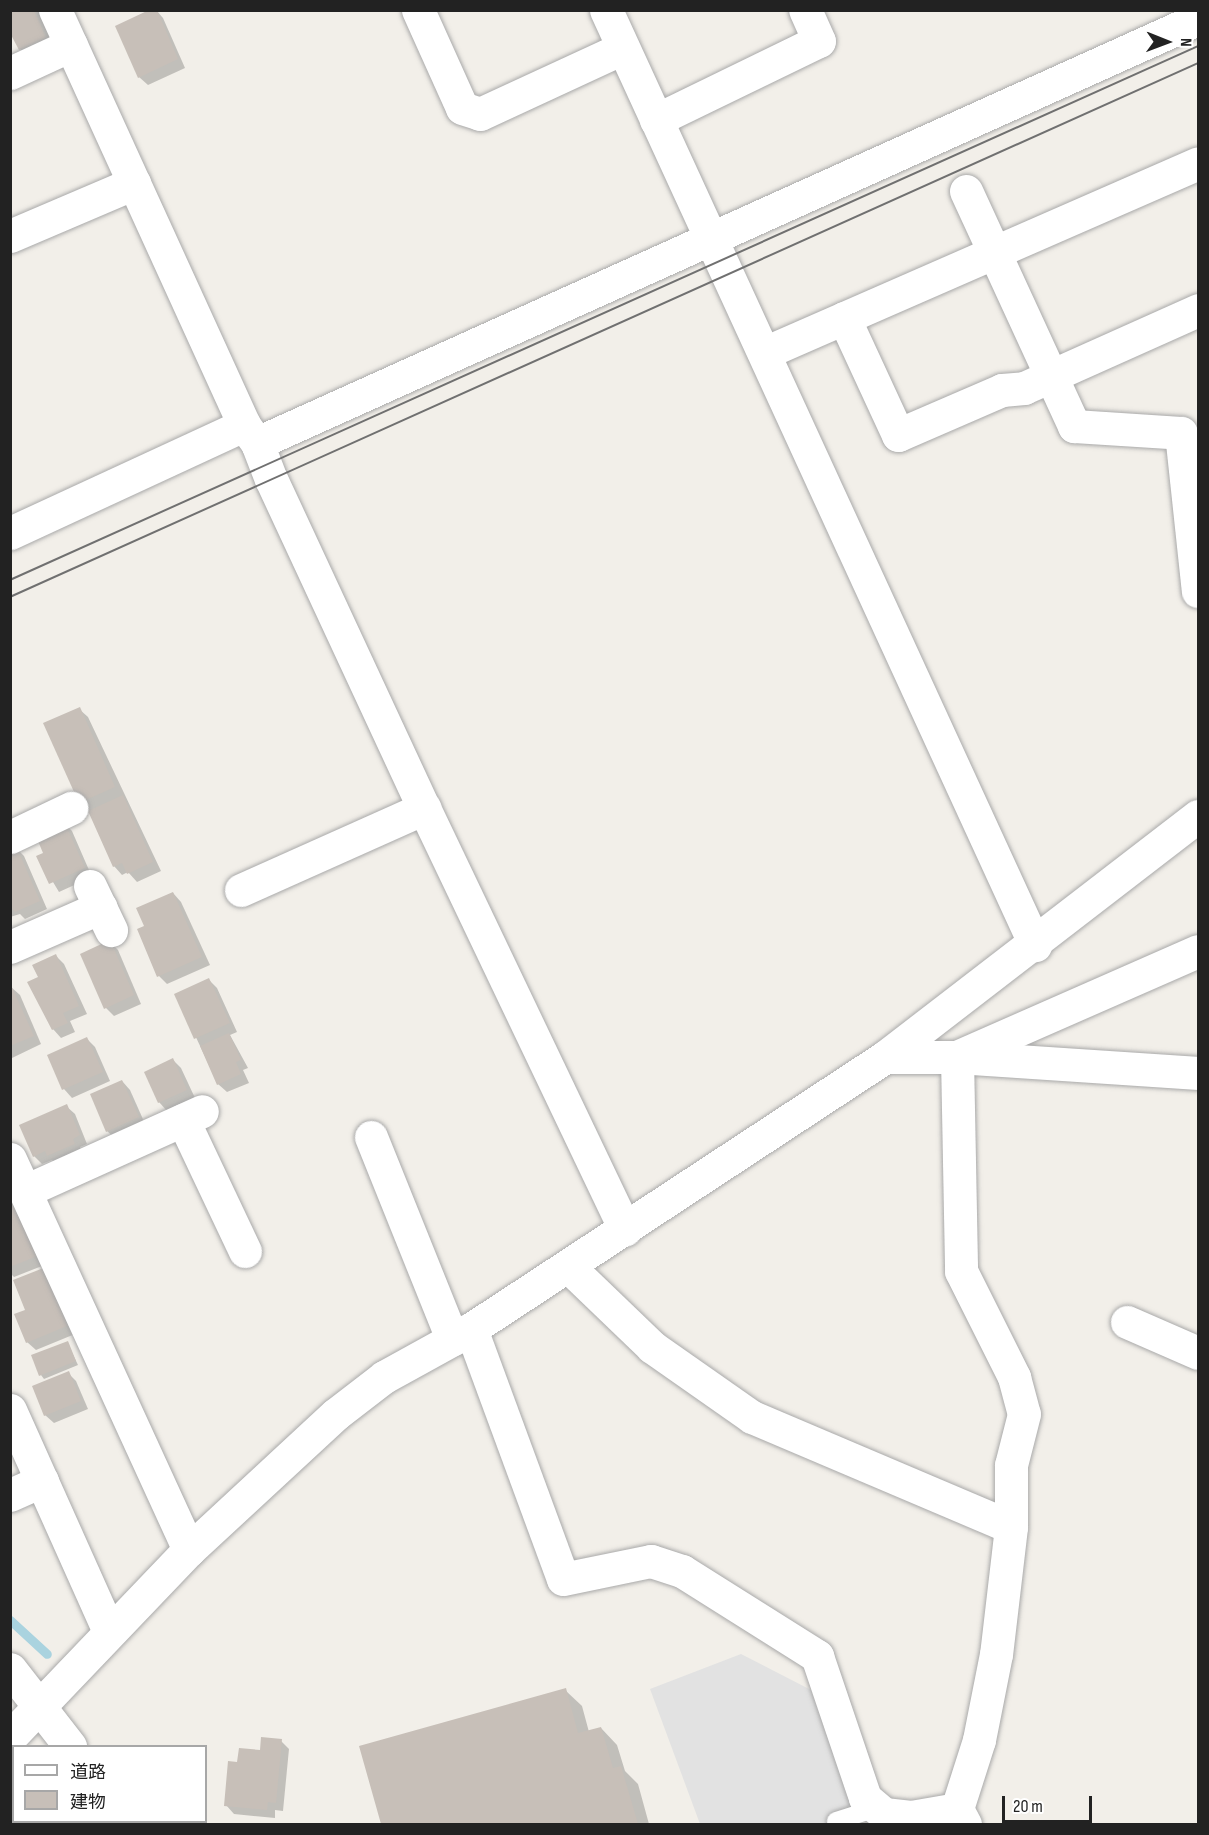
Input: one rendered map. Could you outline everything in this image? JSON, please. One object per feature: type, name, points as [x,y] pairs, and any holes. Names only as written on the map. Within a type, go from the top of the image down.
[{"type":"street","points":[[56,10],[424,808],[625,1230]]},
{"type":"street","points":[[418,10],[462,108],[480,114],[623,48]]},
{"type":"street","points":[[606,10],[1035,945]]},
{"type":"street","points":[[656,120],[819,41],[805,10]]},
{"type":"street","points":[[10,533],[250,434],[710,236],[1198,19]]},
{"type":"street","points":[[10,74],[71,45]]},
{"type":"street","points":[[764,353],[1198,163]]},
{"type":"street","points":[[10,236],[134,183]]},
{"type":"street","points":[[966,190],[1074,426],[1180,433],[1191,452],[1198,591]]},
{"type":"street","points":[[844,318],[898,435],[1002,390],[1024,388],[1198,310]]},
{"type":"street","points":[[10,837],[71,808]]},
{"type":"street","points":[[241,890],[424,808]]},
{"type":"street","points":[[10,1737],[36,1706],[189,1550],[336,1414],[384,1377],[461,1334],[569,1267],[885,1057],[1035,945],[1198,816]]},
{"type":"street","points":[[10,947],[101,908]]},
{"type":"street","points":[[957,1057],[1198,951]]},
{"type":"street","points":[[885,1057],[957,1057],[1198,1073]]},
{"type":"street","points":[[371,1137],[461,1334],[563,1579],[651,1561],[682,1571],[818,1656],[865,1798],[884,1814],[911,1817],[961,1817],[996,1654],[1011,1527],[1011,1465],[1024,1414],[1014,1377],[961,1271],[957,1057]]},
{"type":"street","points":[[25,1191],[192,1116],[245,1251]]},
{"type":"street","points":[[10,1159],[189,1550]]},
{"type":"street","points":[[569,1267],[652,1347],[752,1417],[1011,1527]]},
{"type":"street","points":[[1127,1322],[1198,1353]]},
{"type":"street","points":[[10,1410],[109,1631]]},
{"type":"street","points":[[10,1495],[42,1480]]},
{"type":"street","points":[[10,1669],[36,1706],[69,1745]]},
{"type":"lane","points":[[836,1821],[877,1808]]},
{"type":"shaded area","points":[[741,1654],[811,1690],[861,1824],[700,1824],[650,1689]]},
{"type":"building","points":[[10,10],[34,10],[46,38],[19,50],[10,33]]},
{"type":"building","points":[[149,10],[157,10],[178,59],[138,78],[115,26]]},
{"type":"building","points":[[80,707],[115,787],[79,803],[43,723]]},
{"type":"building","points":[[123,795],[153,862],[127,874],[122,863],[113,867],[88,811]]},
{"type":"building","points":[[64,821],[85,868],[49,884],[36,856],[43,853],[35,834]]},
{"type":"building","points":[[16,846],[40,901],[15,912],[10,906],[10,849]]},
{"type":"building","points":[[173,892],[202,957],[157,977],[137,929],[144,926],[136,908]]},
{"type":"building","points":[[110,940],[134,995],[104,1009],[80,954]]},
{"type":"building","points":[[56,954],[79,1006],[63,1013],[68,1023],[52,1030],[27,982],[38,977],[32,965]]},
{"type":"building","points":[[209,978],[230,1023],[194,1039],[174,994]]},
{"type":"building","points":[[10,983],[34,1036],[10,1046]]},
{"type":"building","points":[[229,1033],[241,1060],[236,1062],[241,1074],[217,1085],[200,1046]]},
{"type":"building","points":[[87,1037],[103,1072],[62,1090],[47,1055]]},
{"type":"building","points":[[173,1058],[187,1090],[158,1103],[144,1072]]},
{"type":"building","points":[[122,1080],[139,1117],[106,1132],[90,1094]]},
{"type":"building","points":[[67,1104],[80,1135],[73,1139],[75,1144],[47,1156],[45,1151],[33,1157],[19,1125]]},
{"type":"building","points":[[10,1196],[40,1255],[10,1267]]},
{"type":"building","points":[[46,1267],[67,1326],[26,1343],[14,1314],[25,1310],[13,1280]]},
{"type":"building","points":[[68,1341],[76,1361],[39,1376],[31,1355]]},
{"type":"building","points":[[69,1371],[81,1401],[44,1416],[32,1386]]},
{"type":"building","points":[[566,1688],[578,1733],[601,1727],[613,1768],[621,1766],[638,1824],[381,1824],[359,1746]]},
{"type":"building","points":[[261,1737],[282,1739],[276,1803],[268,1802],[267,1810],[224,1806],[228,1761],[237,1762],[239,1748],[260,1750]]},
{"type":"waterway","points":[[10,1620],[47,1654]]},
{"type":"tram line","points":[[10,580],[1198,46]]},
{"type":"tram line","points":[[10,597],[1198,63]]}]
